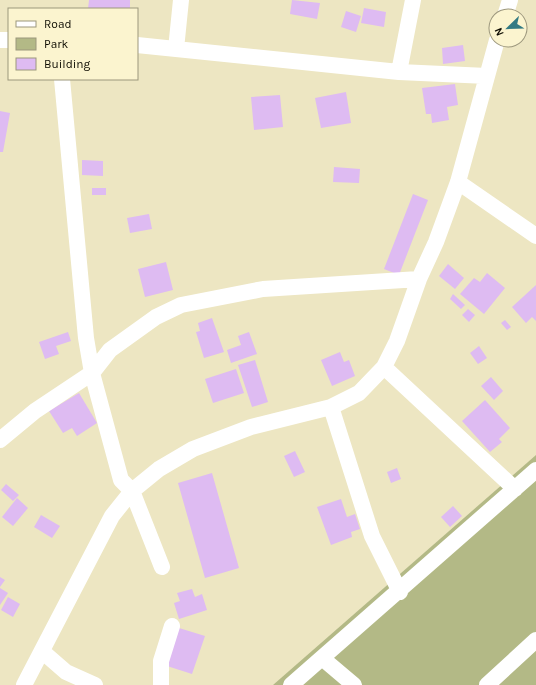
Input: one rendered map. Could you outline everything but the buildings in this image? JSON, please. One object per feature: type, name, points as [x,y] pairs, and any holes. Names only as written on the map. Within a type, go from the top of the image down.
[{"type":"street","points":[[176,50],[180,0]]},
{"type":"street","points":[[399,72],[413,0]]},
{"type":"street","points":[[138,45],[399,72],[487,76]]},
{"type":"street","points":[[24,685],[43,652],[112,516],[132,491],[159,469],[193,449],[251,427],[331,407],[359,393],[384,367],[398,341],[420,279],[436,242],[458,182],[495,48]]},
{"type":"street","points":[[62,80],[86,338],[92,373],[121,480],[132,491],[162,567]]},
{"type":"street","points":[[458,182],[536,236]]},
{"type":"street","points":[[0,440],[35,411],[92,373],[110,350],[156,317],[181,304],[264,289],[420,279]]},
{"type":"street","points":[[384,367],[515,489]]},
{"type":"street","points":[[331,407],[372,536],[400,592]]},
{"type":"street","points":[[291,685],[400,592],[536,470]]},
{"type":"street","points":[[161,685],[161,661],[172,626]]},
{"type":"street","points":[[487,685],[536,640]]},
{"type":"street","points":[[43,652],[66,672],[95,685]]},
{"type":"street","points":[[322,658],[354,685]]},
{"type":"green space","points":[[536,455],[536,685],[273,685]]}]
